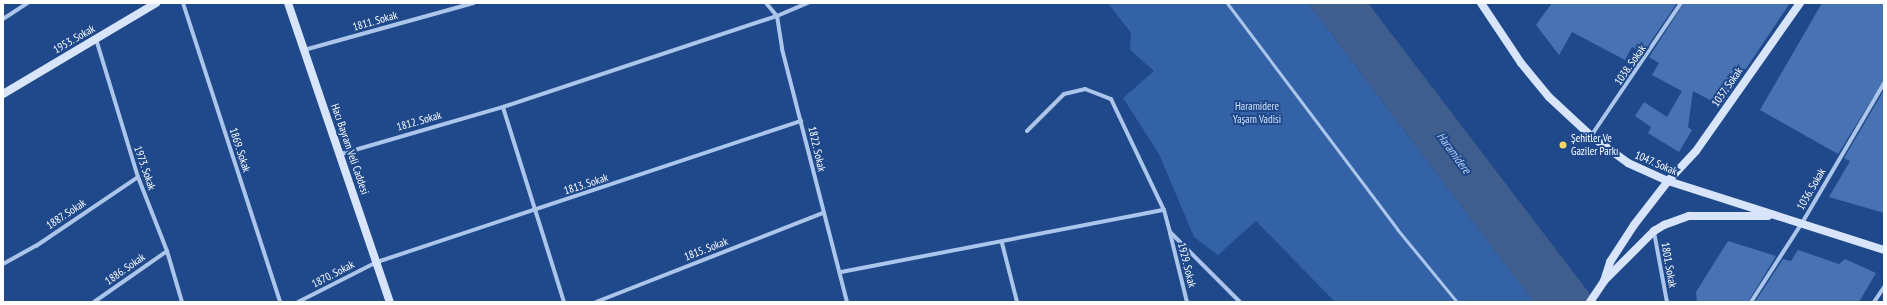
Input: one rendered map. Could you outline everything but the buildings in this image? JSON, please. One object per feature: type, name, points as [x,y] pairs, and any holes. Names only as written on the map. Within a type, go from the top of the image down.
[{"type":"main road","name":"1953. Sokak","points":[[3,94],[156,3]]},
{"type":"main road","name":"Hacı Bayram Veli Caddesi","points":[[288,3],[303,50],[341,154],[390,302]]},
{"type":"main road","name":"1047. Sokak","points":[[1481,3],[1521,63],[1549,97],[1591,136],[1628,163],[1668,181],[1772,216],[1802,223],[1884,250]]},
{"type":"main road","name":"1037. Sokak","points":[[1604,281],[1610,262],[1621,244],[1668,181],[1696,151],[1800,3]]},
{"type":"main road","points":[[1590,302],[1604,281],[1654,231],[1688,216],[1772,216]]},
{"type":"street","points":[[3,19],[28,3]]},
{"type":"street","name":"1869. Sokak","points":[[183,3],[280,302]]},
{"type":"street","name":"1811. Sokak","points":[[303,50],[474,3]]},
{"type":"street","points":[[766,3],[777,16]]},
{"type":"street","name":"1812. Sokak","points":[[341,154],[503,106],[777,16],[808,3]]},
{"type":"street","name":"1038. Sokak","points":[[1591,136],[1681,3]]},
{"type":"street","name":"1822. Sokak","points":[[777,16],[782,49],[823,213],[841,272],[847,302]]},
{"type":"street","name":"1973. Sokak","points":[[96,39],[138,177],[167,251],[182,302]]},
{"type":"street","name":"1036. Sokak","points":[[1751,302],[1802,223],[1884,83]]},
{"type":"street","name":"1929. Sokak","points":[[1027,132],[1064,94],[1085,89],[1111,99],[1164,210],[1187,302]]},
{"type":"street","points":[[503,106],[534,210],[564,302]]},
{"type":"street","name":"1813. Sokak","points":[[377,262],[801,121]]},
{"type":"street","name":"1887. Sokak","points":[[3,264],[36,246],[138,177]]},
{"type":"street","points":[[841,272],[1002,243],[1164,210]]},
{"type":"street","name":"1815. Sokak","points":[[596,302],[823,213]]},
{"type":"street","name":"1801. Sokak","points":[[1654,231],[1667,302]]},
{"type":"street","points":[[1170,232],[1240,302]]},
{"type":"street","points":[[1002,243],[1016,302]]},
{"type":"street","name":"1886. Sokak","points":[[94,302],[167,251]]},
{"type":"street","name":"1870. Sokak","points":[[298,302],[377,262]]},
{"type":"street","points":[[1874,302],[1884,287]]},
{"type":"lane","points":[[1227,3],[1398,230],[1457,302]]},
{"type":"green space","name":"Haramidere Yaşam Vadisi","points":[[1108,3],[1308,3],[1534,302],[1335,302],[1256,221],[1218,255],[1194,237],[1159,154],[1123,98],[1154,71],[1130,50],[1131,33]]},
{"type":"water","name":"Haramidere","points":[[1308,3],[1368,3],[1596,302],[1534,302]]},
{"type":"place","name":"Şehitler Ve Gaziler Parkı","points":[[1563,145]]}]
